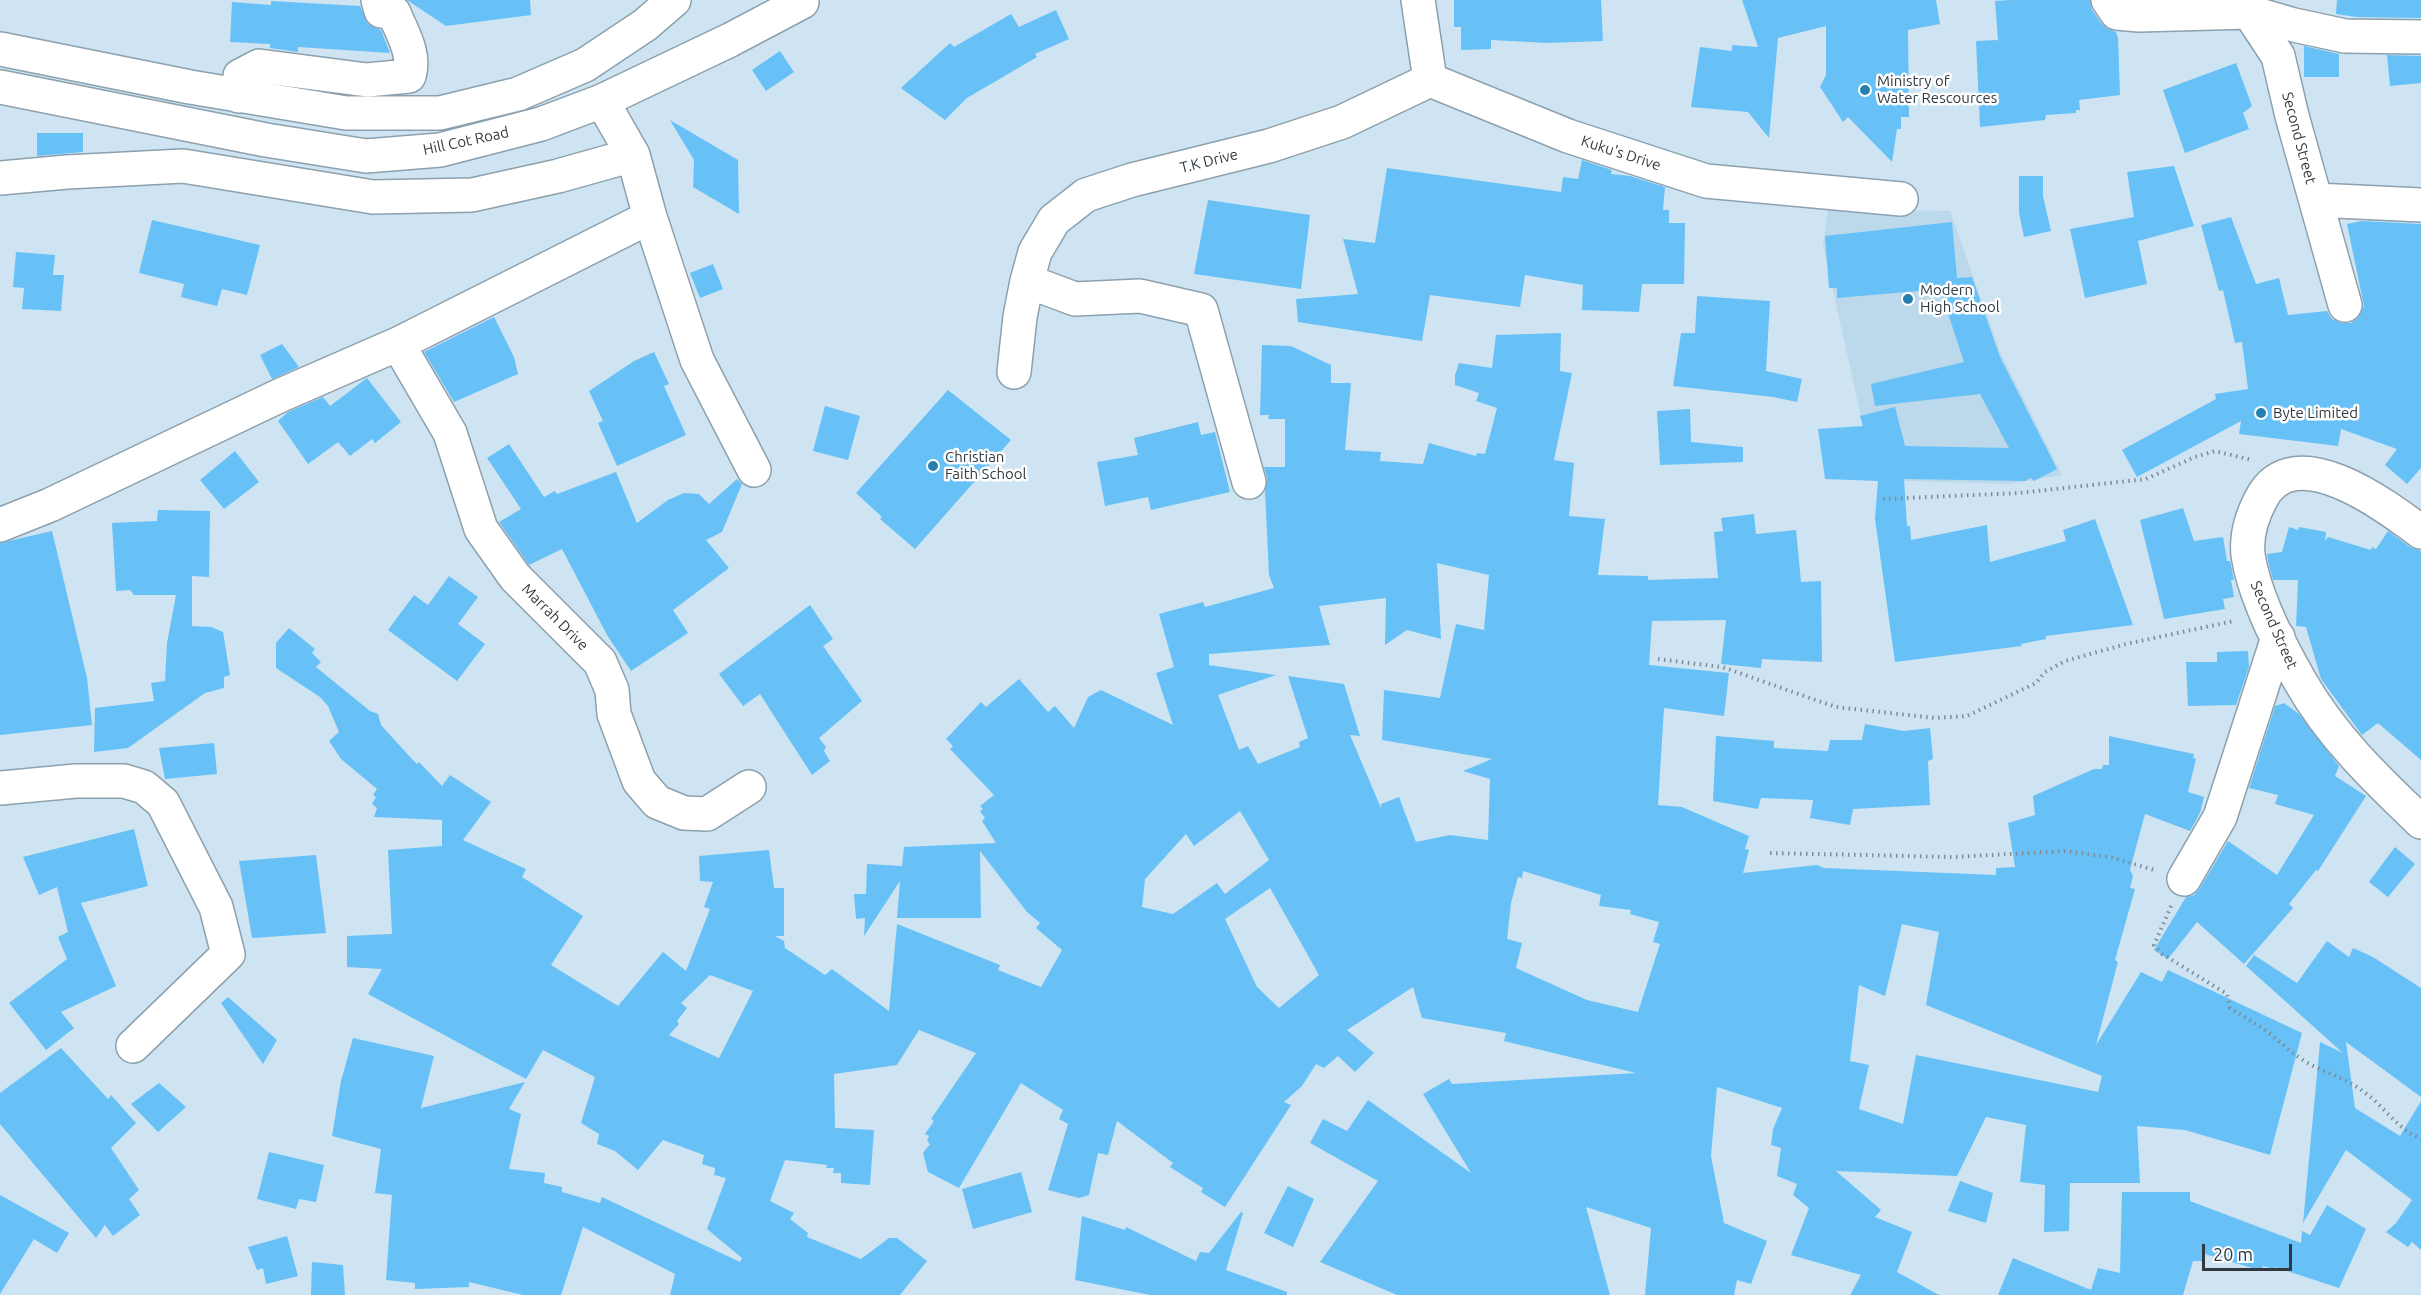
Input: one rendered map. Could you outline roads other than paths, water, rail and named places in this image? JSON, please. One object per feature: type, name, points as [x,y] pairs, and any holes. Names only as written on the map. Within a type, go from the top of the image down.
[{"type":"street","points":[[239,96],[240,76],[259,66],[367,80],[409,76],[412,65],[411,54],[394,13],[381,11],[378,0]]},
{"type":"street","points":[[0,49],[239,96],[346,113],[440,113],[518,94],[585,65],[645,25],[674,0]]},
{"type":"street","points":[[767,0],[804,1]]},
{"type":"street","points":[[1418,0],[1430,80]]},
{"type":"street","points":[[2108,0],[2117,13],[2139,15],[2249,12],[2345,36],[2421,38]]},
{"type":"street","name":"Hill Cot Road","points":[[0,87],[266,140],[366,156],[440,150],[541,124],[602,101],[730,40],[804,1]]},
{"type":"street","name":"Second Street","points":[[2249,12],[2278,56],[2292,116],[2345,304]]},
{"type":"street","name":"Kuku's Drive","points":[[1430,80],[1568,136],[1706,181],[1901,199]]},
{"type":"street","name":"T.K Drive","points":[[1014,372],[1027,281],[1035,252],[1054,220],[1086,195],[1132,180],[1269,146],[1342,122],[1430,80]]},
{"type":"street","points":[[602,101],[633,155],[650,217],[697,360],[754,470]]},
{"type":"street","points":[[0,178],[183,166],[373,197],[472,195],[558,176],[633,155]]},
{"type":"street","points":[[2316,200],[2421,205]]},
{"type":"street","points":[[0,525],[50,505],[281,395],[398,344],[650,217]]},
{"type":"street","points":[[1027,281],[1075,298],[1140,296],[1201,310],[1249,482]]},
{"type":"street","name":"Marrah Drive","points":[[398,344],[450,433],[481,529],[515,577],[600,662],[612,690],[614,714],[639,781],[657,802],[684,813],[707,814],[749,787]]},
{"type":"street","name":"Second Street","points":[[2421,532],[2375,498],[2329,479],[2299,473],[2278,479],[2267,486],[2249,530],[2248,552],[2251,573],[2272,625],[2299,681],[2324,719],[2371,773],[2421,822]]},
{"type":"street","points":[[2184,879],[2220,817],[2272,625]]},
{"type":"street","points":[[0,788],[76,781],[124,781],[144,787],[163,803],[216,907],[228,954],[134,1046]]},
{"type":"place","name":"Ministry of Water Rescources","points":[[1865,90]]},
{"type":"place","name":"Modern High School","points":[[1908,299]]},
{"type":"place","name":"Byte Limited","points":[[2261,413]]},
{"type":"place","name":"Christian Faith School","points":[[933,466]]}]
